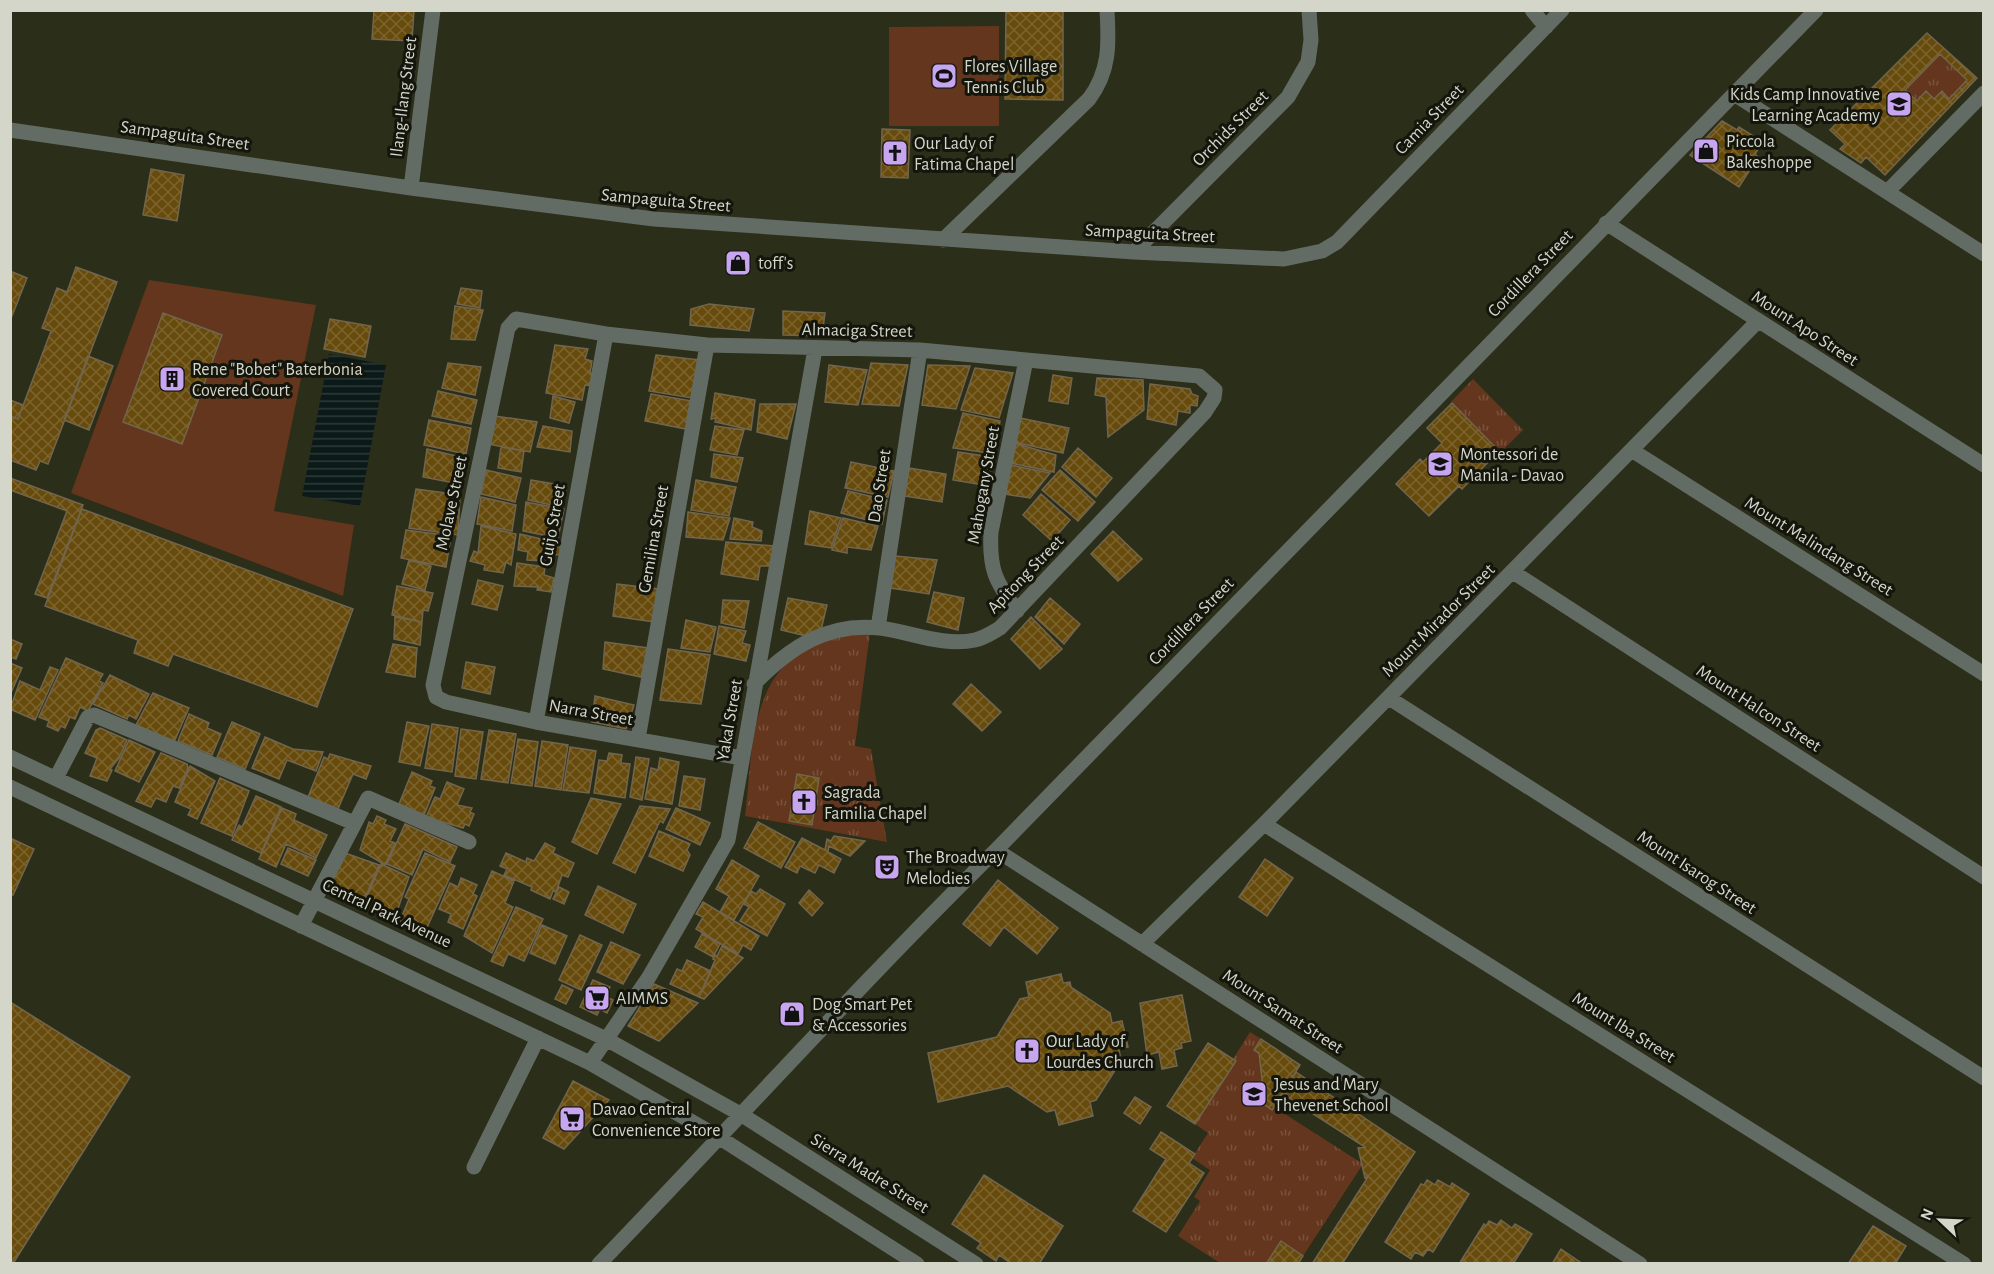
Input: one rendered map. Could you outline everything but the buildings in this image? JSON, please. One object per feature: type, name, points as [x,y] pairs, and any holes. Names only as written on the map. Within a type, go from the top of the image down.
[{"type":"street","name":"Ilang-Ilang Street","points":[[411,188],[433,10]]},
{"type":"street","points":[[943,240],[1094,92],[1106,67],[1110,48],[1107,10]]},
{"type":"street","name":"Orchids Street","points":[[1134,252],[1288,97],[1308,62],[1311,40],[1309,10]]},
{"type":"street","points":[[1532,10],[1546,27]]},
{"type":"street","name":"Camia Street","points":[[1322,251],[1337,242],[1352,228],[1562,10]]},
{"type":"street","name":"Cordillera Street","points":[[599,1263],[742,1115],[881,964],[996,850],[1815,10]]},
{"type":"street","points":[[1887,192],[1983,93]]},
{"type":"street","points":[[1734,94],[1983,254]]},
{"type":"street","name":"Sampaguita Street","points":[[10,130],[611,215],[1134,252],[1284,259],[1322,251]]},
{"type":"street","name":"Mount Apo Street","points":[[1606,223],[1983,465]]},
{"type":"street","name":"Almaciga Street","points":[[516,319],[606,334],[707,345],[920,350],[1199,376]]},
{"type":"street","name":"Molave Street","points":[[436,697],[433,685],[437,662],[508,328],[516,319]]},
{"type":"street","name":"Mount Mirador Street","points":[[1142,944],[1389,698],[1758,321]]},
{"type":"street","name":"Guijo Street","points":[[536,722],[606,334]]},
{"type":"street","name":"Gemilina Street","points":[[638,740],[707,345]]},
{"type":"street","name":"Yakal Street","points":[[590,1063],[649,977],[729,840],[754,684],[815,349]]},
{"type":"street","name":"Dao Street","points":[[878,628],[920,350]]},
{"type":"street","name":"Mahogany Street","points":[[1017,611],[1000,587],[990,560],[991,532],[1026,360]]},
{"type":"street","name":"Apitong Street","points":[[754,684],[774,664],[812,637],[844,630],[878,628],[956,642],[977,640],[1000,628],[1205,412],[1214,398],[1215,390],[1199,376]]},
{"type":"street","name":"Mount Malindang Street","points":[[1633,451],[1983,675]]},
{"type":"street","name":"Mount Halcon Street","points":[[1513,572],[1983,877]]},
{"type":"street","name":"Narra Street","points":[[436,697],[536,722],[742,758]]},
{"type":"street","name":"Mount Isarog Street","points":[[1389,698],[1983,1078]]},
{"type":"street","points":[[56,778],[88,717],[99,716],[354,823]]},
{"type":"street","name":"Central Park Avenue","points":[[10,757],[606,1040],[742,1115]]},
{"type":"street","points":[[10,787],[590,1063],[720,1138],[917,1263]]},
{"type":"street","points":[[301,926],[368,798],[469,842]]},
{"type":"street","name":"Mount Iba Street","points":[[1264,824],[1964,1263]]},
{"type":"street","name":"Mount Samat Street","points":[[996,850],[1640,1263]]},
{"type":"street","points":[[474,1167],[538,1038]]},
{"type":"street","name":"Sierra Madre Street","points":[[742,1115],[976,1263]]},
{"type":"green space","name":"Flores Village Tennis Club","points":[[999,26],[999,126],[889,126],[889,27]]},
{"type":"green space","points":[[1940,54],[1967,80],[1949,99],[1942,91],[1934,99],[1926,91],[1917,101],[1905,90]]},
{"type":"green space","points":[[149,280],[316,305],[274,511],[354,525],[343,596],[71,493]]},
{"type":"green space","points":[[1473,379],[1523,430],[1501,452],[1451,402]]},
{"type":"green space","points":[[870,633],[855,746],[871,749],[887,842],[745,816],[754,735],[760,709],[770,686],[784,666],[805,650],[833,638]]},
{"type":"green space","points":[[1250,1032],[1261,1039],[1254,1050],[1259,1053],[1265,1106],[1272,1110],[1274,1107],[1363,1164],[1303,1256],[1281,1242],[1266,1263],[1220,1263],[1178,1236],[1200,1201],[1194,1197],[1210,1170],[1192,1158],[1208,1133],[1195,1124],[1235,1061],[1233,1059]]},
{"type":"shaded area","points":[[329,354],[386,365],[360,506],[302,496]]},
{"type":"place","name":"Flores Village Tennis Club","points":[[944,76]]},
{"type":"place","name":"Kids Camp Innovative Learning Academy","points":[[1899,104]]},
{"type":"place","name":"Piccola Bakeshoppe","points":[[1706,151]]},
{"type":"place","name":"Our Lady of Fatima Chapel","points":[[895,153]]},
{"type":"place","name":"toff's","points":[[738,263]]},
{"type":"place","name":"Rene \"Bobet\" Baterbonia Covered Court","points":[[172,379]]},
{"type":"place","name":"Montessori de Manila - Davao","points":[[1440,464]]},
{"type":"place","name":"Sagrada Familia Chapel","points":[[804,802]]},
{"type":"place","name":"The Broadway Melodies","points":[[887,867]]},
{"type":"place","name":"AIMMS","points":[[597,998]]},
{"type":"place","name":"Dog Smart Pet & Accessories","points":[[792,1014]]},
{"type":"place","name":"Our Lady of Lourdes Church","points":[[1027,1051]]},
{"type":"place","name":"Jesus and Mary Thevenet School","points":[[1254,1094]]},
{"type":"place","name":"Davao Central Convenience Store","points":[[572,1119]]}]
